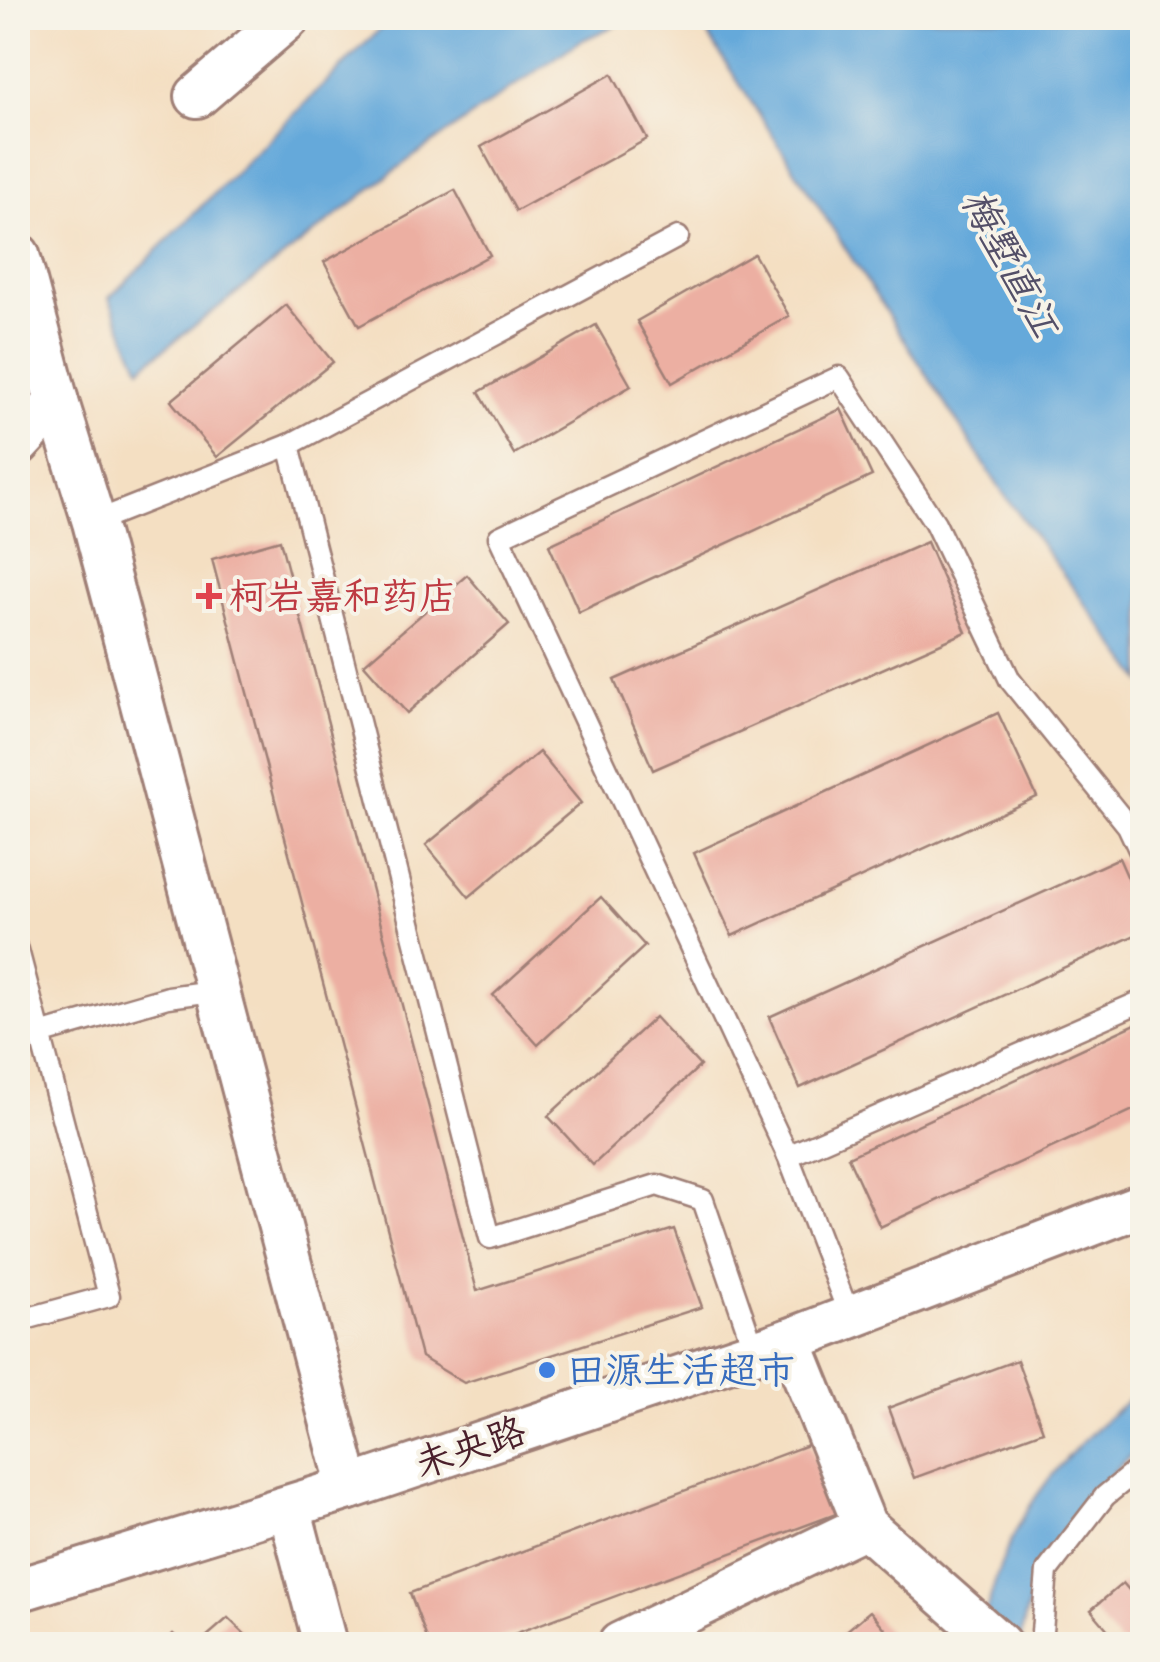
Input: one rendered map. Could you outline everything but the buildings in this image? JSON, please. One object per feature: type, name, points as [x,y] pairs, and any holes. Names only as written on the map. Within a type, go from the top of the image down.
[{"type":"street","points":[[197,96],[288,18]]},
{"type":"street","points":[[18,255],[220,990],[349,1488]]},
{"type":"street","points":[[18,444],[57,402]]},
{"type":"street","name":"未央路","points":[[18,1590],[349,1488],[772,1346],[1142,1205]]},
{"type":"street","points":[[772,1346],[866,1526],[985,1633]]},
{"type":"street","points":[[289,1506],[325,1644]]},
{"type":"street","points":[[620,1644],[866,1526]]},
{"type":"lane","points":[[94,522],[289,445],[678,236]]},
{"type":"lane","points":[[850,1317],[788,1156],[499,537],[838,377],[935,522],[1010,680],[1128,826],[1142,856]]},
{"type":"lane","points":[[289,445],[490,1238],[657,1184],[703,1200],[772,1346]]},
{"type":"lane","points":[[18,950],[108,1296],[18,1321]]},
{"type":"lane","points":[[40,1034],[168,997],[220,990]]},
{"type":"lane","points":[[788,1156],[1142,1001]]},
{"type":"lane","points":[[1041,1644],[1047,1571],[1104,1496],[1142,1466]]},
{"type":"water","points":[[391,18],[632,18],[578,42],[407,161],[140,368],[109,298]]},
{"type":"water","name":"梅墅直江","points":[[697,18],[1142,18],[1142,681],[1001,490]]},
{"type":"water","points":[[1142,1388],[1142,1445],[1099,1488],[1062,1534],[1035,1585],[1020,1644],[978,1644],[1003,1559],[1032,1502],[1070,1454]]},
{"type":"place","name":"柯岩嘉和药店","points":[[209,596]]},
{"type":"place","name":"田源生活超市","points":[[547,1370]]}]
